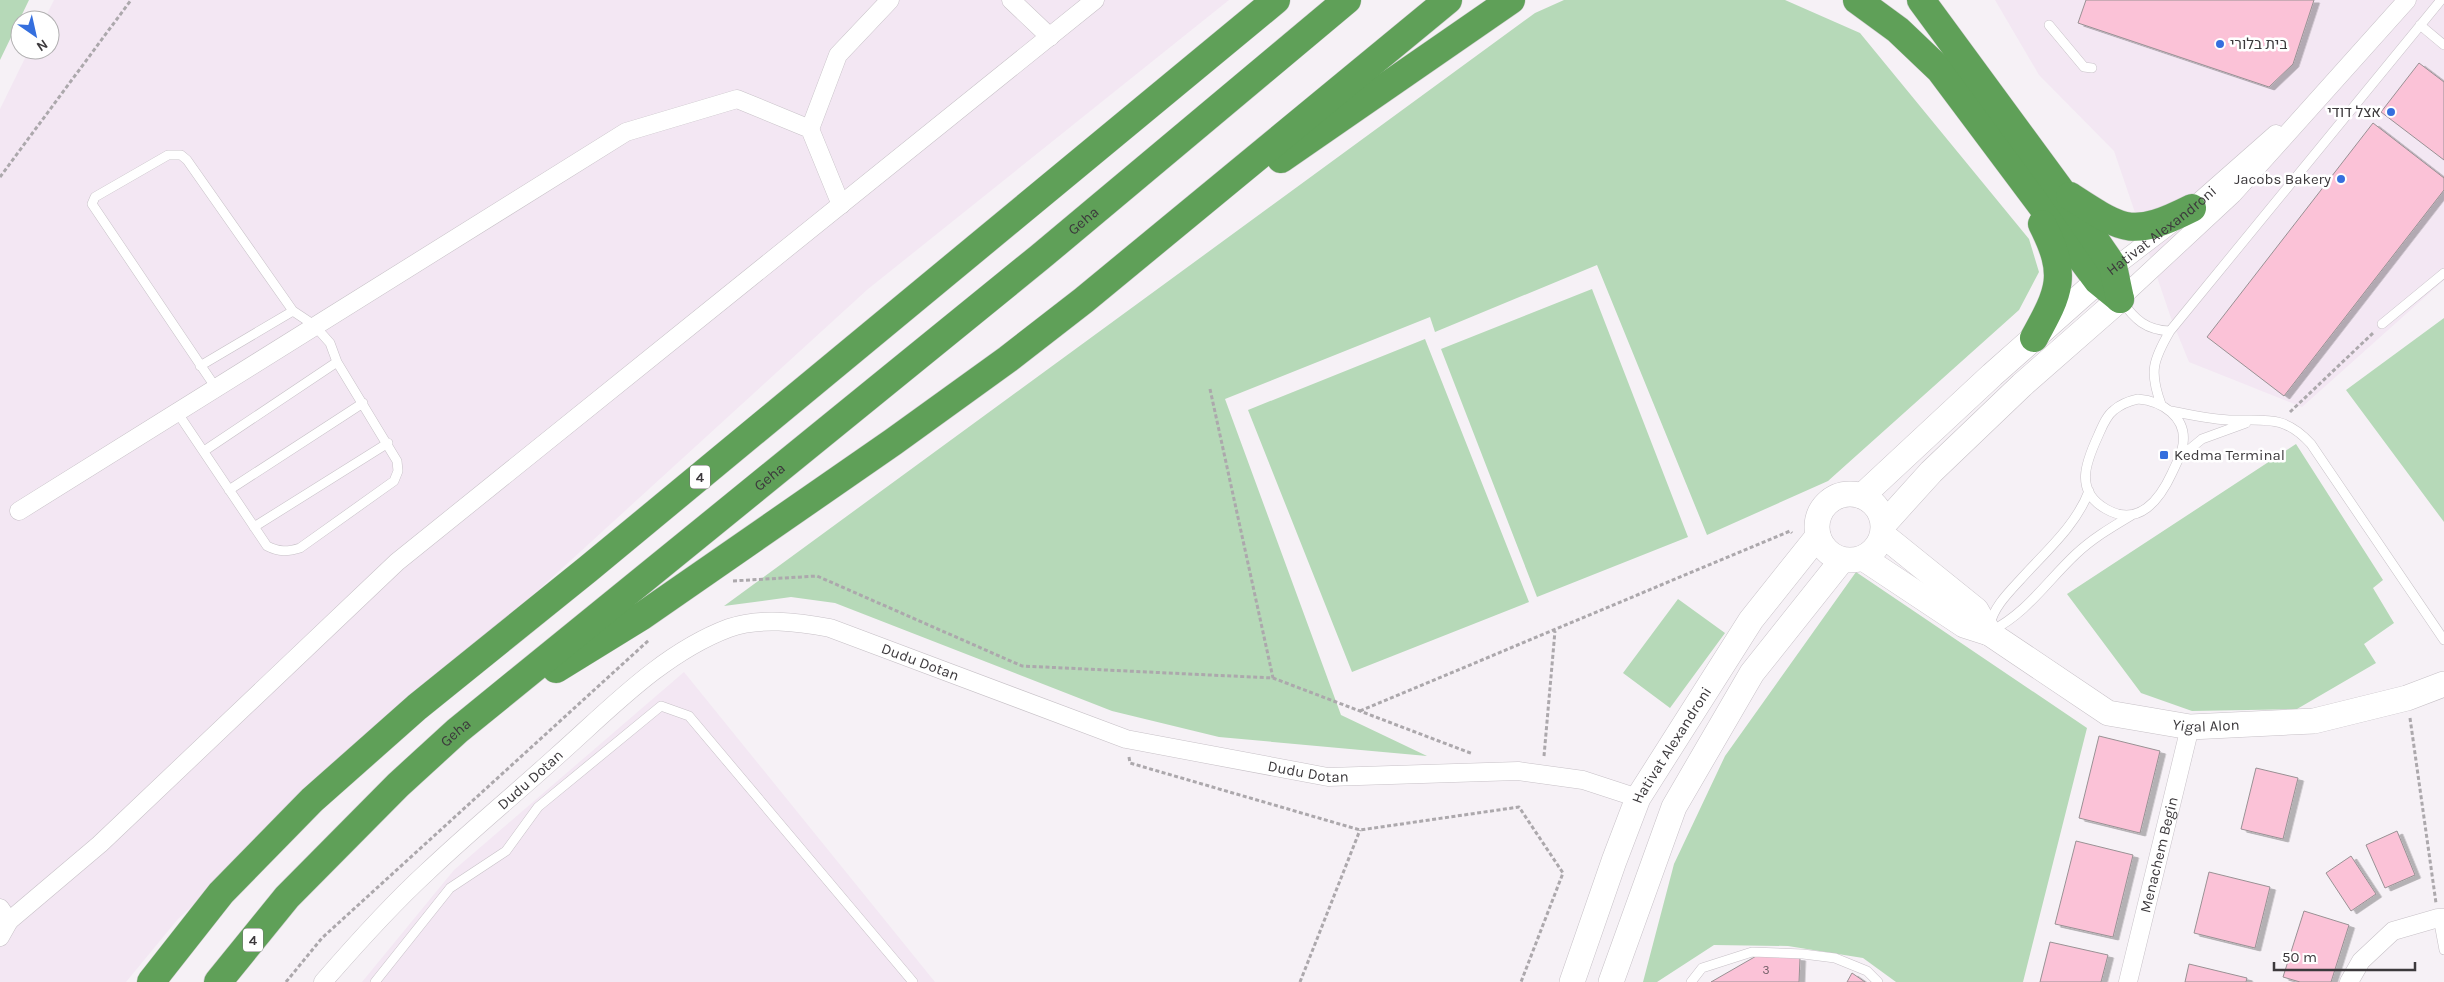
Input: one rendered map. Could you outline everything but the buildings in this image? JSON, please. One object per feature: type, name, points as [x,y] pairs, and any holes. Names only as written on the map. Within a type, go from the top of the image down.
[{"type":"highway","name":"4","points":[[150,982],[221,893],[312,800],[417,707],[604,557],[1276,0]]},
{"type":"highway","name":"Geha","points":[[218,982],[287,897],[398,785],[457,731],[1040,257],[1347,0]]},
{"type":"highway","points":[[457,731],[666,600],[893,442],[1008,359],[1084,300],[1448,0]]},
{"type":"highway","points":[[1084,300],[1224,199],[1511,0]]},
{"type":"highway","points":[[1858,0],[1898,30],[1940,70],[2016,171],[2106,274]]},
{"type":"highway","points":[[1921,0],[2062,192],[2120,299]]},
{"type":"highway","points":[[2016,171],[2054,248],[2059,267],[2058,287],[2052,306],[2034,338]]},
{"type":"highway","points":[[2062,192],[2118,224],[2134,228],[2148,227],[2192,208]]},
{"type":"street","points":[[841,206],[810,130],[838,55],[890,0]]},
{"type":"street","points":[[1011,0],[1050,37]]},
{"type":"street","points":[[0,937],[5,914],[100,844],[397,562],[1095,0]]},
{"type":"street","points":[[2342,75],[2407,0]]},
{"type":"street","name":"Hativat Alexandroni","points":[[1862,496],[2106,274],[2192,208],[2342,75]]},
{"type":"street","name":"Hativat Alexandroni","points":[[1883,530],[1931,472],[2015,391],[2120,299],[2233,194],[2342,75]]},
{"type":"street","points":[[19,511],[314,325],[626,132],[737,99],[810,130]]},
{"type":"street","points":[[1847,494],[1862,496],[1876,505],[1883,530],[1879,544],[1852,559],[1831,555],[1823,547],[1818,536],[1817,525],[1820,513],[1827,504],[1836,497],[1847,494]]},
{"type":"street","name":"Yigal Alon","points":[[1883,530],[1976,610],[1989,633]]},
{"type":"street","name":"Hativat Alexandroni","points":[[1572,982],[1614,860],[1638,798],[1750,620],[1818,536]]},
{"type":"street","name":"Hativat Alexandroni","points":[[1611,982],[1674,807],[1752,673],[1852,559]]},
{"type":"street","name":"Yigal Alon","points":[[1852,559],[1964,626],[1989,633],[2108,713],[2190,727],[2314,721],[2407,698],[2444,684]]},
{"type":"street","name":"Dudu Dotan","points":[[323,982],[426,872],[622,699],[669,661],[696,643],[730,628],[765,622],[801,622],[830,628],[1126,739],[1328,777],[1518,770],[1582,780],[1638,798]]},
{"type":"street","name":"Menachem Begin","points":[[2128,982],[2190,727]]},
{"type":"street","points":[[2349,982],[2360,961],[2393,931],[2441,918]]},
{"type":"lane","points":[[2161,404],[2153,377],[2153,366],[2170,332],[2440,0]]},
{"type":"lane","points":[[2049,25],[2084,67],[2092,68]]},
{"type":"lane","points":[[2420,26],[2444,45]]},
{"type":"lane","points":[[177,412],[267,546],[287,552],[300,548],[394,481],[398,471],[397,461],[388,443],[337,362],[330,343],[314,325],[293,311],[187,160],[181,155],[168,155],[95,197],[92,204],[216,388]]},
{"type":"lane","points":[[2382,324],[2444,273]]},
{"type":"lane","points":[[2120,299],[2132,316],[2144,326],[2170,332]]},
{"type":"lane","points":[[200,366],[293,311]]},
{"type":"lane","points":[[204,452],[337,362]]},
{"type":"lane","points":[[1989,633],[2012,620],[2027,607],[2089,542],[2134,514],[2146,510],[2156,502],[2164,491],[2179,458],[2183,444],[2183,434],[2179,422],[2171,411],[2161,404],[2150,400],[2138,399],[2125,403],[2114,410],[2105,420],[2085,465],[2085,478],[2089,491],[2096,502],[2107,510],[2120,514],[2134,514]]},
{"type":"lane","points":[[229,490],[363,403]]},
{"type":"lane","points":[[2171,411],[2207,418],[2280,421],[2301,433],[2311,444],[2444,640]]},
{"type":"lane","points":[[2179,458],[2190,447],[2217,432],[2263,419]]},
{"type":"lane","points":[[254,527],[388,443]]},
{"type":"lane","points":[[1989,633],[1991,621],[1998,606],[2076,517],[2089,491]]},
{"type":"lane","points":[[375,982],[450,888],[506,850],[538,807],[661,706],[689,716],[912,982]]},
{"type":"lane","points":[[2441,918],[2444,950]]},
{"type":"lane","points":[[1691,982],[1702,968],[1752,952],[1803,954],[1835,958],[1867,971],[1878,982]]},
{"type":"path","points":[[0,177],[131,0]]},
{"type":"path","points":[[2280,421],[2382,324]]},
{"type":"path","points":[[1210,389],[1273,678]]},
{"type":"path","points":[[1360,711],[1790,531]]},
{"type":"path","points":[[817,576],[1022,666],[1273,678],[1481,757]]},
{"type":"path","points":[[1542,774],[1554,630]]},
{"type":"path","points":[[2407,698],[2441,918]]},
{"type":"path","points":[[1126,739],[1130,763],[1360,830],[1519,807],[1563,873],[1521,982]]},
{"type":"path","points":[[1300,982],[1360,830]]},
{"type":"shaded area","points":[[54,0],[1229,0],[868,289],[178,919],[126,982],[0,982],[0,109],[24,60],[60,60],[60,10],[49,10]]},
{"type":"shaded area","points":[[1995,0],[2444,0],[2444,280],[2302,407],[2189,362],[2171,318],[2114,151],[2039,75]]},
{"type":"shaded area","points":[[684,672],[935,982],[362,982],[454,870]]},
{"type":"green space","points":[[0,0],[29,0],[24,10],[10,10],[10,39],[0,60]]},
{"type":"green space","points":[[1564,0],[1785,0],[1860,33],[2029,239],[2039,272],[2019,310],[1828,481],[1707,535],[1597,265],[1435,332],[1430,317],[1225,399],[1341,715],[1427,756],[1219,737],[1112,711],[835,603],[791,597],[724,606],[1535,13]]},
{"type":"green space","points":[[1592,289],[1688,537],[1537,597],[1441,349]]},
{"type":"green space","points":[[2444,318],[2444,522],[2346,390]]},
{"type":"green space","points":[[1425,339],[1529,602],[1352,672],[1248,410]]},
{"type":"green space","points":[[2296,444],[2383,580],[2373,588],[2394,623],[2364,644],[2376,663],[2297,709],[2192,711],[2141,693],[2067,594]]},
{"type":"green space","points":[[1856,572],[2087,728],[2023,982],[1896,982],[1863,958],[1788,946],[1714,945],[1657,982],[1643,982],[1674,864],[1725,756]]},
{"type":"green space","points":[[1678,599],[1725,633],[1670,708],[1623,673]]},
{"type":"place","name":"בית בלורי","points":[[2220,44]]},
{"type":"place","name":"אצל דודי","points":[[2391,112]]},
{"type":"place","name":"Jacobs Bakery","points":[[2341,179]]},
{"type":"place","name":"Kedma Terminal","points":[[2164,455]]}]
